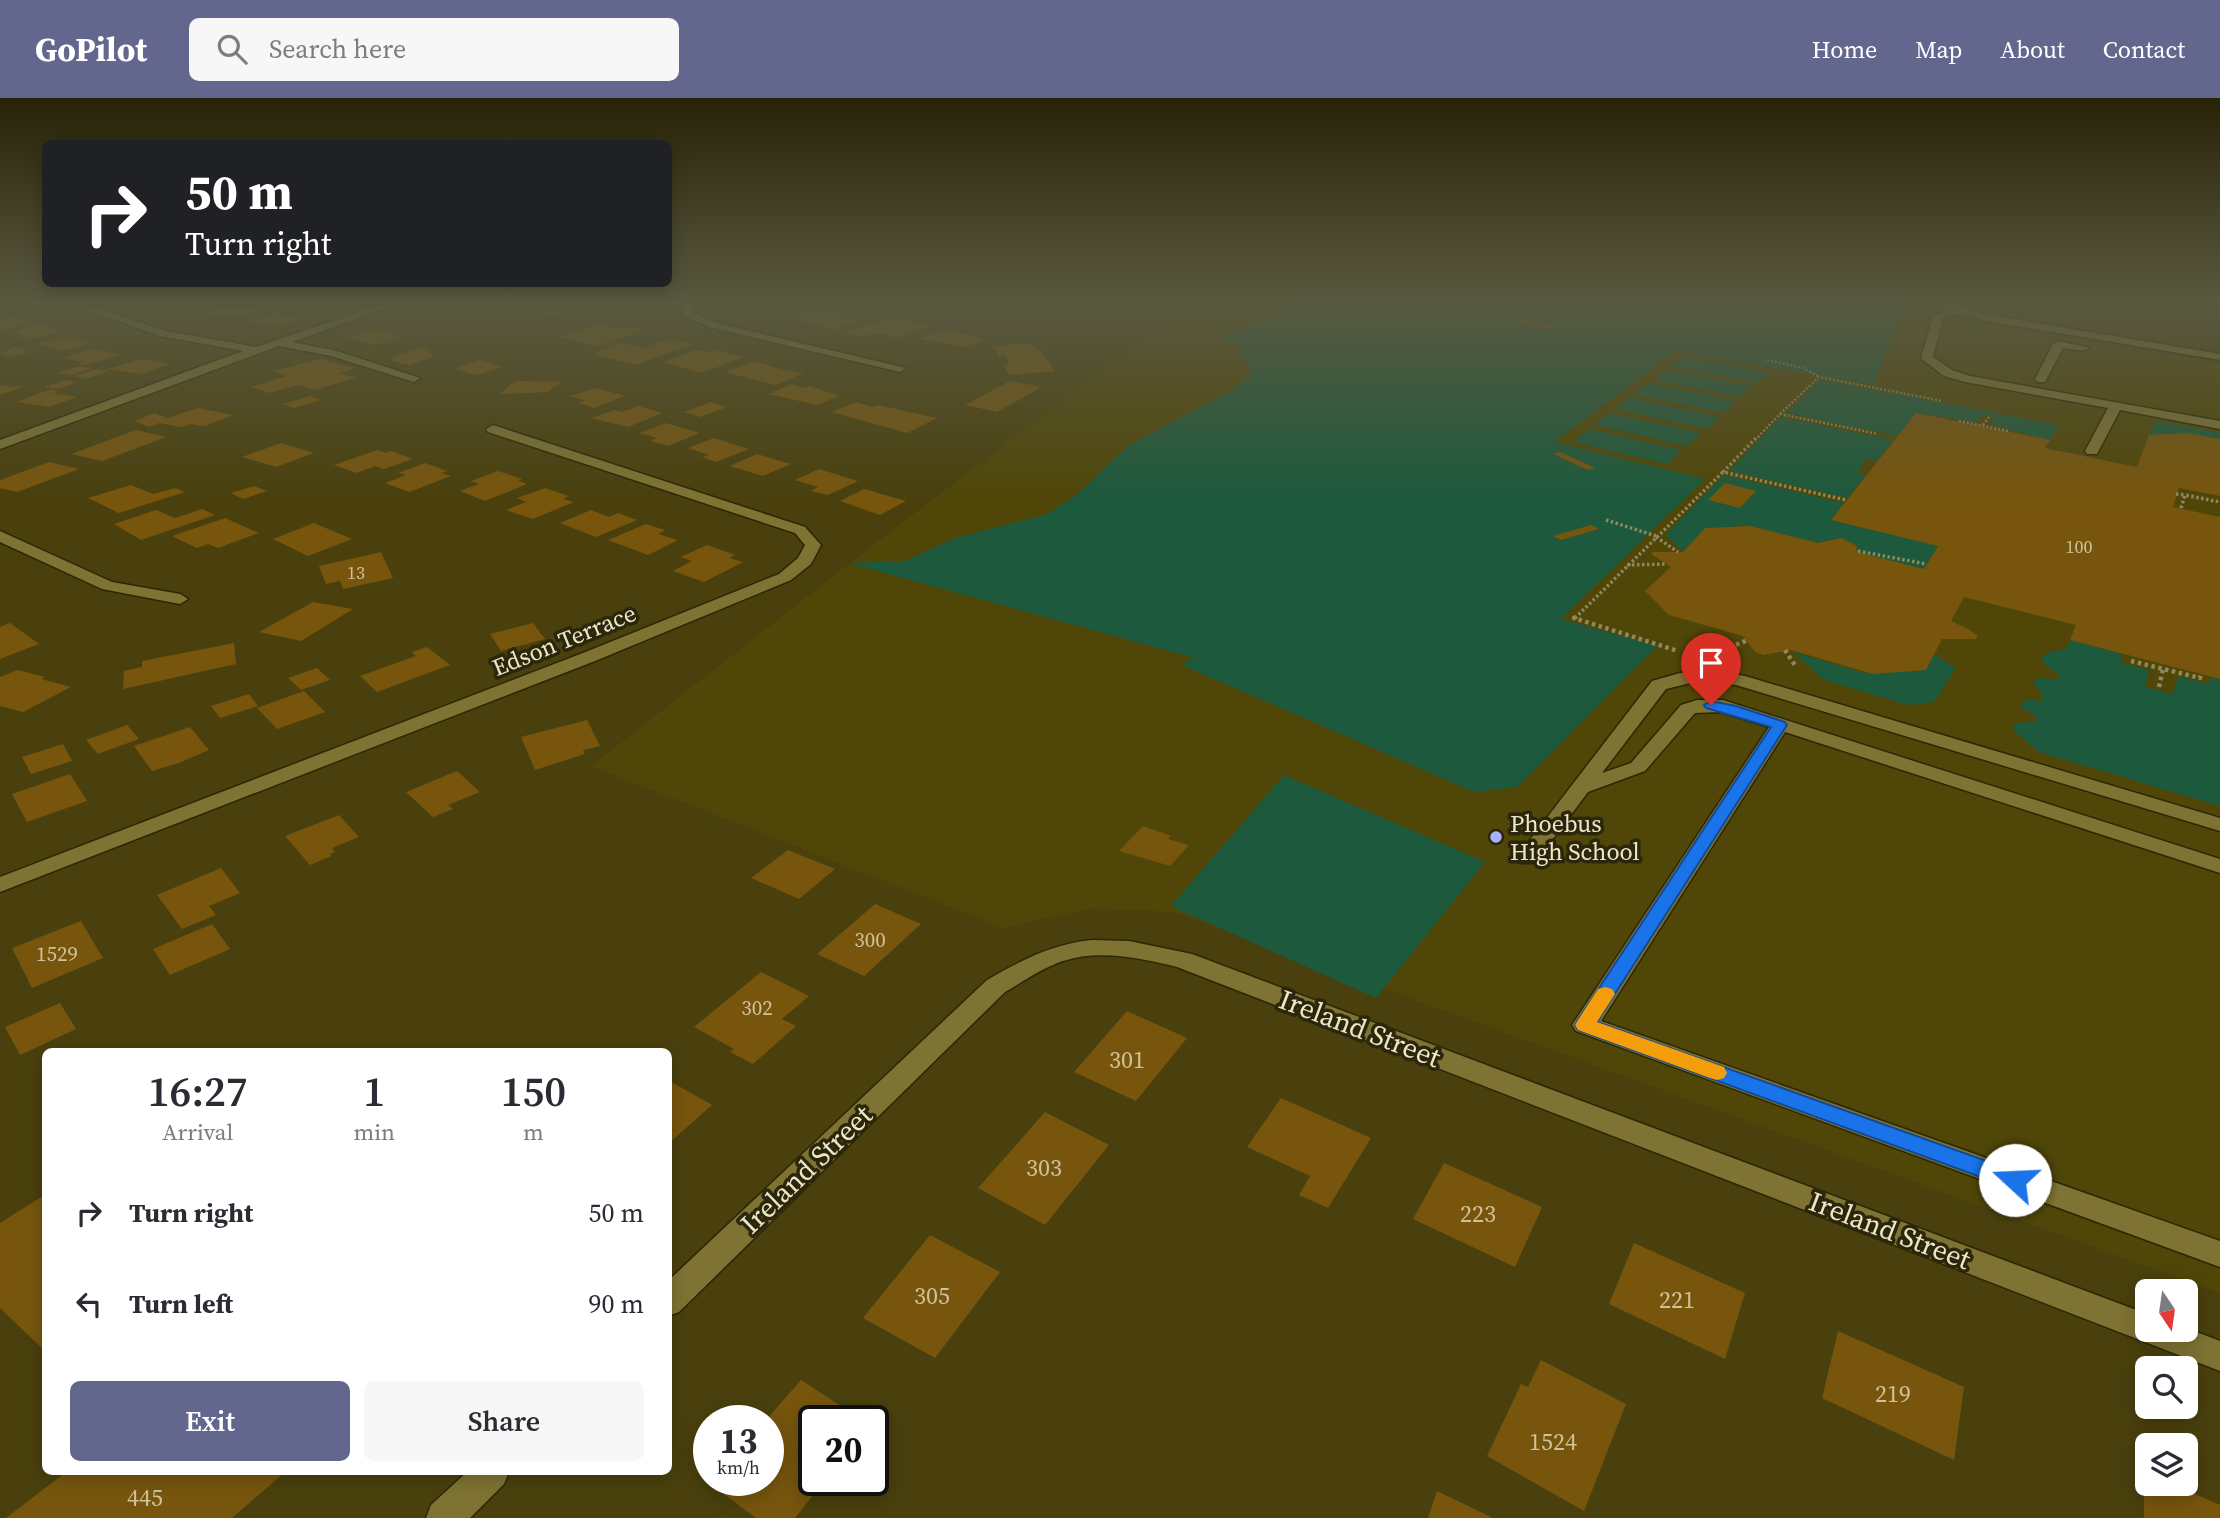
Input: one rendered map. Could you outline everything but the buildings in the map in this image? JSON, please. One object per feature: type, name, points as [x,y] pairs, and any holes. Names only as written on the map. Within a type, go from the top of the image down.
[{"type":"street","points":[[0,446],[213,366]]},
{"type":"street","points":[[376,366],[414,378]]},
{"type":"street","points":[[892,366],[900,368]]},
{"type":"street","points":[[1939,366],[1948,373],[1969,379],[2220,425]]},
{"type":"street","points":[[1972,366],[2080,386]]},
{"type":"street","points":[[2041,379],[2048,366]]},
{"type":"street","points":[[2195,366],[2220,370]]},
{"type":"street","points":[[2092,451],[2116,406]]},
{"type":"street","name":"Edson Terrace","points":[[0,885],[576,662],[785,577],[805,561],[813,545],[800,530],[493,429]]},
{"type":"street","points":[[0,436],[17,439]]},
{"type":"street","points":[[0,536],[108,586],[180,599]]},
{"type":"street","points":[[1527,858],[1659,685],[1683,676],[1709,675],[1739,680],[2220,825]]},
{"type":"street","points":[[1579,788],[1638,767],[1688,709],[1697,706],[1723,706],[2220,866]]},
{"type":"street","points":[[1780,725],[1585,1025],[2220,1254]]},
{"type":"street","name":"Ireland Street","points":[[672,1298],[996,986],[1040,960],[1083,948],[1138,948],[1183,960],[2135,1323]]},
{"type":"street","points":[[2183,1342],[2220,1356]]},
{"type":"street","points":[[444,1518],[489,1475]]},
{"type":"path","points":[[1795,366],[1819,377],[1953,403]]},
{"type":"path","points":[[1672,649],[1574,618],[1819,377]]},
{"type":"path","points":[[1780,414],[1878,434]]},
{"type":"path","points":[[1983,425],[1989,417]]},
{"type":"path","points":[[1959,421],[2008,431]]},
{"type":"path","points":[[1723,472],[1846,500]]},
{"type":"path","points":[[2176,494],[2220,502]]},
{"type":"path","points":[[2181,508],[2185,495]]},
{"type":"path","points":[[1606,520],[1656,536],[1678,552]]},
{"type":"path","points":[[1858,551],[1926,564]]},
{"type":"path","points":[[1627,565],[1667,564]]},
{"type":"path","points":[[2131,660],[2200,678],[2201,674]]},
{"type":"path","points":[[2159,688],[2163,669]]},
{"type":"shaded area","name":"Phoebus High School","points":[[1108,366],[2220,366],[2220,1293],[2198,1285],[2198,1279],[2182,1279],[1174,912],[1091,908],[1004,928],[591,766],[882,538]]},
{"type":"green space","points":[[1247,366],[1655,366],[1554,442],[1705,479],[1561,619],[1657,646],[1517,787],[1474,792],[1182,665],[1196,655],[1191,657],[848,563],[905,561],[955,538],[1047,514],[1075,496],[1128,446],[1234,389],[1252,374]]},
{"type":"green space","points":[[1672,366],[1738,366],[1768,372],[1756,383]]},
{"type":"green space","points":[[1764,366],[1881,366],[1874,385]]},
{"type":"green space","points":[[1666,369],[1752,386],[1740,397],[1653,380]]},
{"type":"green space","points":[[1820,379],[2059,425],[2050,440],[1991,425],[1995,418],[1982,415],[1976,422],[1916,413],[1897,436],[1787,413]]},
{"type":"green space","points":[[1649,383],[1736,401],[1723,413],[1634,394]]},
{"type":"green space","points":[[1630,397],[1720,417],[1706,429],[1615,409]]},
{"type":"green space","points":[[1610,413],[1701,433],[1687,446],[1594,425]]},
{"type":"green space","points":[[1781,417],[1893,440],[1877,461],[1866,459],[1857,473],[1866,475],[1848,498],[1729,471]]},
{"type":"green space","points":[[2156,421],[2220,433],[2220,439],[2186,433],[2149,435]]},
{"type":"green space","points":[[1589,429],[1682,450],[1667,464],[1573,442]]},
{"type":"green space","points":[[1724,475],[1844,503],[1831,520],[1938,546],[1924,569],[1861,553],[1856,549],[1857,546],[1841,538],[1818,543],[1750,526],[1705,528],[1683,552],[1665,535]]},
{"type":"green space","points":[[2070,640],[2122,654],[2120,662],[2149,670],[2145,687],[2172,694],[2179,676],[2208,684],[2210,677],[2220,679],[2220,806],[2039,752],[2013,730],[2016,723],[2035,722],[2035,715],[2020,707],[2026,699],[2042,701],[2042,693],[2033,683],[2039,678],[2057,679],[2059,674],[2046,666],[2041,657],[2051,651],[2065,650]]},
{"type":"green space","points":[[1793,652],[1868,674],[1933,654],[1956,668],[1934,702],[1908,705],[1824,680]]},
{"type":"green space","points":[[1284,775],[1485,862],[1376,998],[1171,906]]},
{"type":"slow traffic","points":[[1605,994],[1585,1025],[1717,1073]]},
{"type":"place","name":"Phoebus High School","points":[[1496,837]]},
{"type":"route","points":[[1711,705],[1723,706],[1780,725],[1585,1025],[2015,1180]]}]
